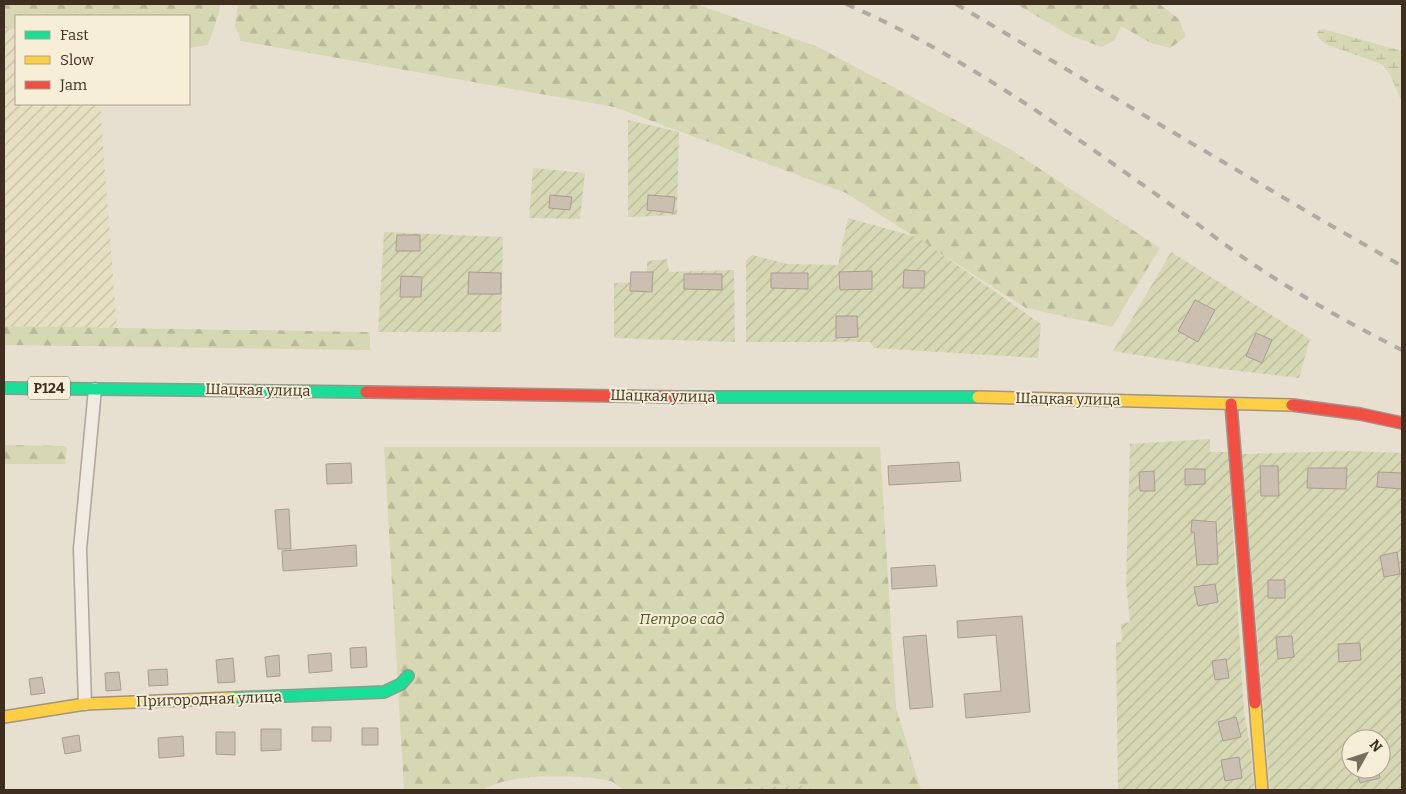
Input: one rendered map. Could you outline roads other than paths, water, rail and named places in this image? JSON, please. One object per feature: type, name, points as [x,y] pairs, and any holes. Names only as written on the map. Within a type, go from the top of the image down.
[{"type":"main road","name":"Р124","points":[[4,388],[94,389]]},
{"type":"main road","name":"Шацкая улица","points":[[94,389],[416,392],[653,397],[970,397],[1293,405],[1360,414],[1402,423]]},
{"type":"main road","points":[[1231,404],[1262,790]]},
{"type":"main road","name":"Пригородная улица","points":[[4,717],[85,704],[384,692],[402,685],[408,676]]},
{"type":"street","points":[[85,704],[80,549],[94,389]]},
{"type":"railway","points":[[846,4],[937,49],[981,75],[1066,131],[1258,268],[1334,314],[1402,350]]},
{"type":"railway","points":[[956,4],[1402,266]]},
{"type":"park label","name":"Петров сад","points":[[682,619]]}]
